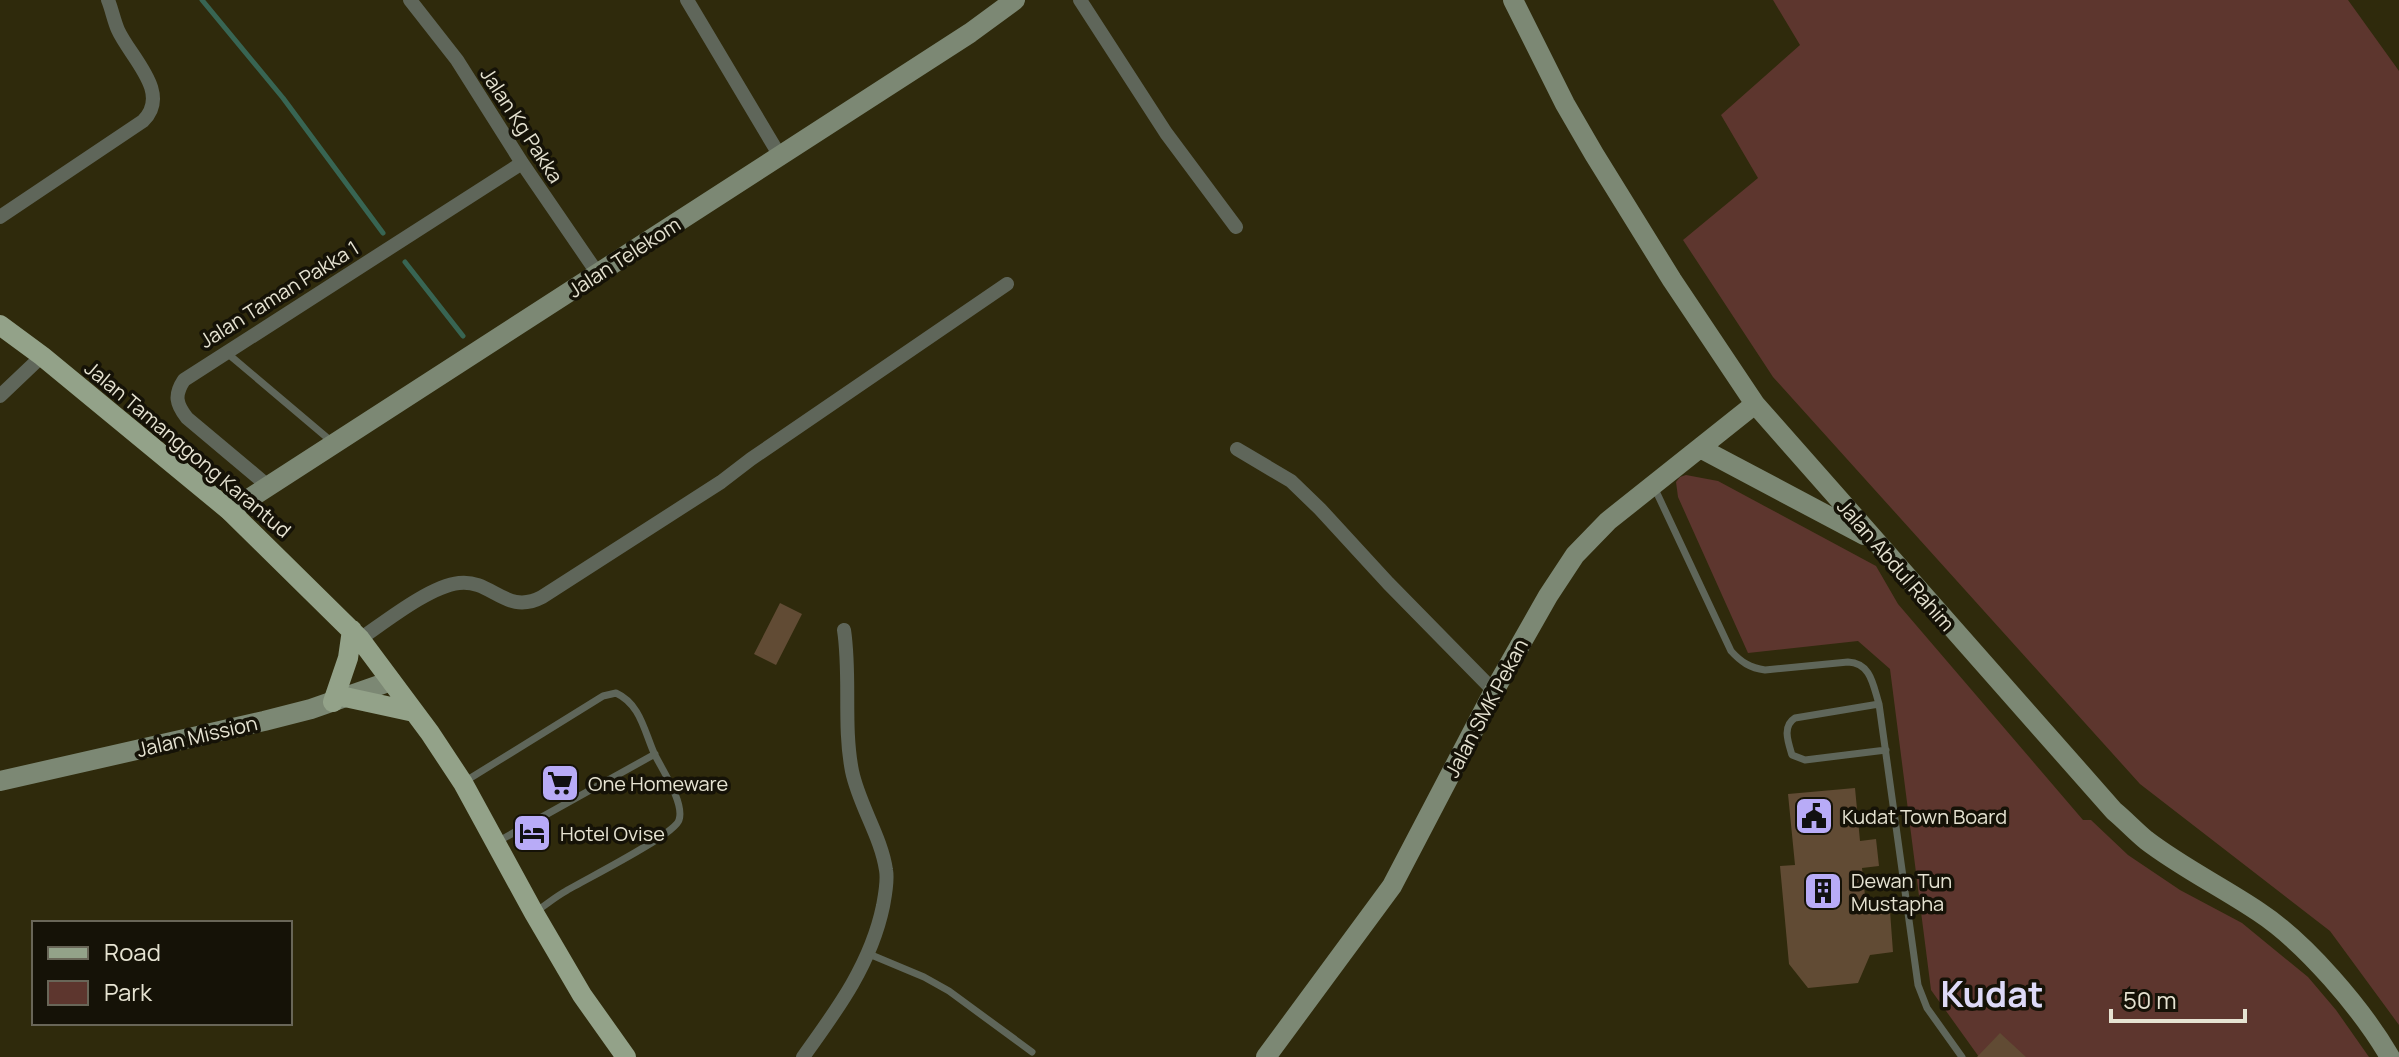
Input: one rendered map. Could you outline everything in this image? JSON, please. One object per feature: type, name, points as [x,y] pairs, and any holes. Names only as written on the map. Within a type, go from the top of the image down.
[{"type":"main road","name":"Jalan Tamanggong Karantud","points":[[0,325],[230,511],[356,635],[463,783],[582,995],[626,1057]]},
{"type":"main road","points":[[356,635],[339,699],[414,712]]},
{"type":"street","points":[[0,217],[143,121],[150,113],[154,101],[152,89],[117,29],[108,0]]},
{"type":"street","name":"Jalan Kg Pakka","points":[[410,0],[457,60],[598,274]]},
{"type":"street","points":[[687,0],[780,156]]},
{"type":"street","name":"Jalan Telekom","points":[[230,511],[970,33],[1015,0]]},
{"type":"street","points":[[1080,0],[1166,133],[1236,227]]},
{"type":"street","name":"Jalan Abdul Rahim","points":[[1513,0],[1565,104],[1610,181],[1664,269],[1755,404],[2114,811],[2145,840],[2262,913],[2317,963],[2386,1050],[2399,1057]]},
{"type":"street","name":"Jalan Taman Pakka 1","points":[[268,486],[187,418],[176,400],[178,388],[184,380],[522,163]]},
{"type":"street","points":[[356,635],[434,591],[457,583],[481,586],[509,601],[531,603],[721,482],[1007,284]]},
{"type":"street","points":[[0,396],[42,356]]},
{"type":"street","name":"Jalan SMK Pekan","points":[[1266,1057],[1392,886],[1494,691],[1575,555],[1608,521],[1755,404]]},
{"type":"street","points":[[1700,448],[1875,541]]},
{"type":"street","points":[[1237,449],[1291,481],[1494,691]]},
{"type":"street","points":[[803,1057],[845,998],[869,954],[882,911],[886,871],[852,773],[844,630]]},
{"type":"street","name":"Jalan Mission","points":[[0,781],[264,721],[391,681]]},
{"type":"lane","points":[[225,352],[334,444]]},
{"type":"lane","points":[[1653,485],[1737,658],[1755,669],[1765,670],[1855,662],[1867,670],[1879,704],[1918,985],[1927,1008],[1962,1057]]},
{"type":"lane","points":[[463,783],[603,696],[616,693],[635,706],[680,810],[680,820],[656,840],[534,913]]},
{"type":"lane","points":[[1879,704],[1795,718],[1787,728],[1787,742],[1792,755],[1805,760],[1886,750]]},
{"type":"lane","points":[[497,842],[655,754]]},
{"type":"lane","points":[[869,954],[949,991],[1032,1052]]},
{"type":"green space","points":[[1773,0],[2348,0],[2399,71],[2399,1025],[2330,931],[2140,784],[1773,377],[1683,240],[1758,178],[1721,115],[1800,45]]},
{"type":"green space","points":[[1686,475],[1718,481],[1876,566],[1898,604],[2083,820],[2091,820],[2128,855],[2180,890],[2242,923],[2308,977],[2369,1057],[1979,1057],[1931,990],[1890,669],[1858,641],[1748,653],[1678,497],[1676,482]]},
{"type":"building","points":[[780,603],[802,614],[776,665],[754,654]]},
{"type":"building","name":"Dewan Tun Mustapha","points":[[1855,788],[1860,841],[1876,839],[1879,866],[1862,868],[1867,914],[1890,911],[1893,952],[1870,955],[1858,983],[1808,988],[1789,964],[1780,866],[1795,865],[1788,794]]},
{"type":"building","points":[[2000,1033],[2026,1057],[1977,1057]]},
{"type":"waterway","points":[[202,0],[283,98],[383,233]]},
{"type":"waterway","points":[[405,262],[463,336]]},
{"type":"place","name":"One Homeware","points":[[560,783]]},
{"type":"place","name":"Kudat Town Board","points":[[1814,816]]},
{"type":"place","name":"Hotel Ovise","points":[[532,833]]},
{"type":"place","name":"Dewan Tun Mustapha","points":[[1823,891]]},
{"type":"district","name":"Kudat","points":[[1992,993]]}]
